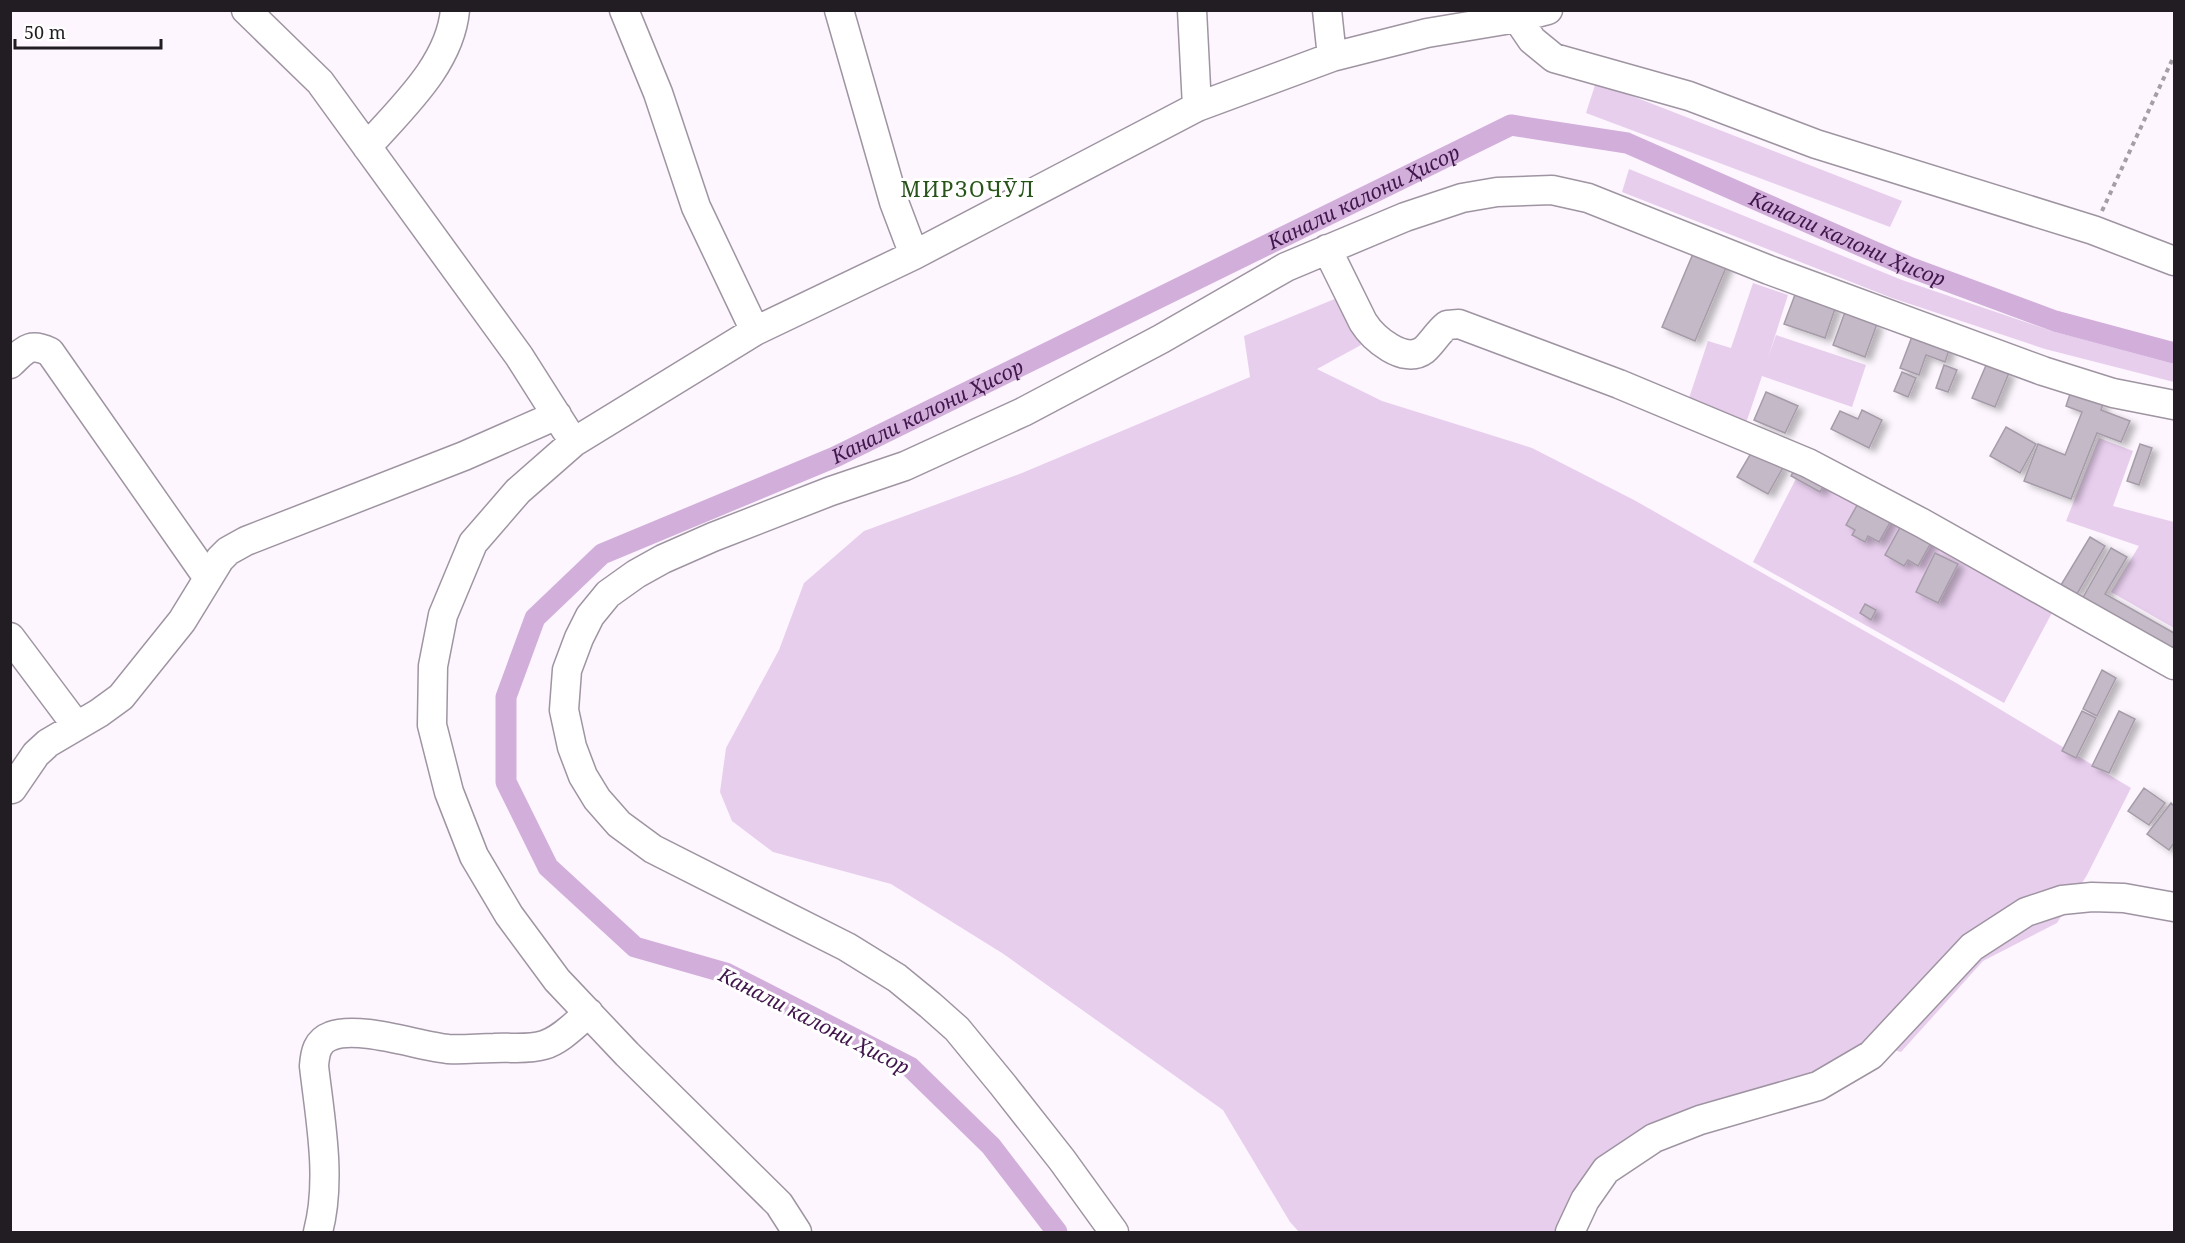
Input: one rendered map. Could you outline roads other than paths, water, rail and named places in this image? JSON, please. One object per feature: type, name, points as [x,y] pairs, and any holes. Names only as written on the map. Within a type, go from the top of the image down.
[{"type":"street","points":[[246,10],[320,82],[519,356],[574,442]]},
{"type":"street","points":[[367,147],[420,86],[442,53],[455,10]]},
{"type":"street","points":[[624,10],[658,93],[696,207],[754,331]]},
{"type":"street","points":[[839,10],[894,202],[914,255]]},
{"type":"street","points":[[1192,10],[1197,107]]},
{"type":"street","points":[[1327,10],[1332,57]]},
{"type":"street","points":[[797,1233],[779,1204],[627,1054],[557,980],[516,924],[474,856],[449,792],[432,725],[433,666],[443,615],[473,543],[518,491],[574,442],[754,331],[914,255],[1197,107],[1332,57],[1427,33],[1517,18],[1548,10]]},
{"type":"street","points":[[1517,18],[1532,40],[1554,58],[1689,96],[1816,144],[2093,230],[2175,261]]},
{"type":"street","points":[[1114,1233],[1062,1160],[1004,1085],[957,1029],[930,1005],[897,978],[847,947],[653,849],[619,824],[597,799],[583,776],[572,747],[564,710],[567,670],[579,638],[590,616],[608,594],[636,574],[663,559],[713,537],[831,491],[905,466],[1023,412],[1161,339],[1286,267],[1405,217],[1462,198],[1497,192],[1552,190],[1588,198],[1769,270],[2043,371],[2114,393],[2175,405]]},
{"type":"street","points":[[1327,249],[1363,322],[1369,331],[1386,346],[1407,353],[1422,352],[1447,325],[1459,324],[1619,384],[1808,463],[1922,523],[2175,665]]},
{"type":"street","points":[[10,364],[26,349],[35,346],[50,352],[208,578]]},
{"type":"street","points":[[12,789],[36,754],[48,743],[121,697],[182,621],[208,578],[228,551],[246,541],[464,456],[557,416]]},
{"type":"street","points":[[10,637],[76,725]]},
{"type":"street","points":[[1570,1233],[1585,1200],[1606,1170],[1654,1138],[1700,1120],[1818,1086],[1871,1055],[1972,947],[2026,912],[2062,900],[2092,897],[2124,898],[2175,907]]},
{"type":"street","points":[[318,1233],[322,1217],[324,1160],[314,1066],[315,1053],[321,1042],[331,1036],[349,1033],[398,1039],[447,1049],[520,1048],[544,1045],[556,1040],[589,1013]]},
{"type":"waterway","name":"Канали калони Ҳисор","points":[[1057,1232],[991,1146],[910,1067],[726,973],[635,947],[548,867],[506,782],[506,697],[535,618],[602,554],[835,457],[1511,125],[1627,143],[1909,267],[2055,321],[2174,353]]},
{"type":"district","name":"МИРЗОЧӮЛ","points":[[968,190]]}]
